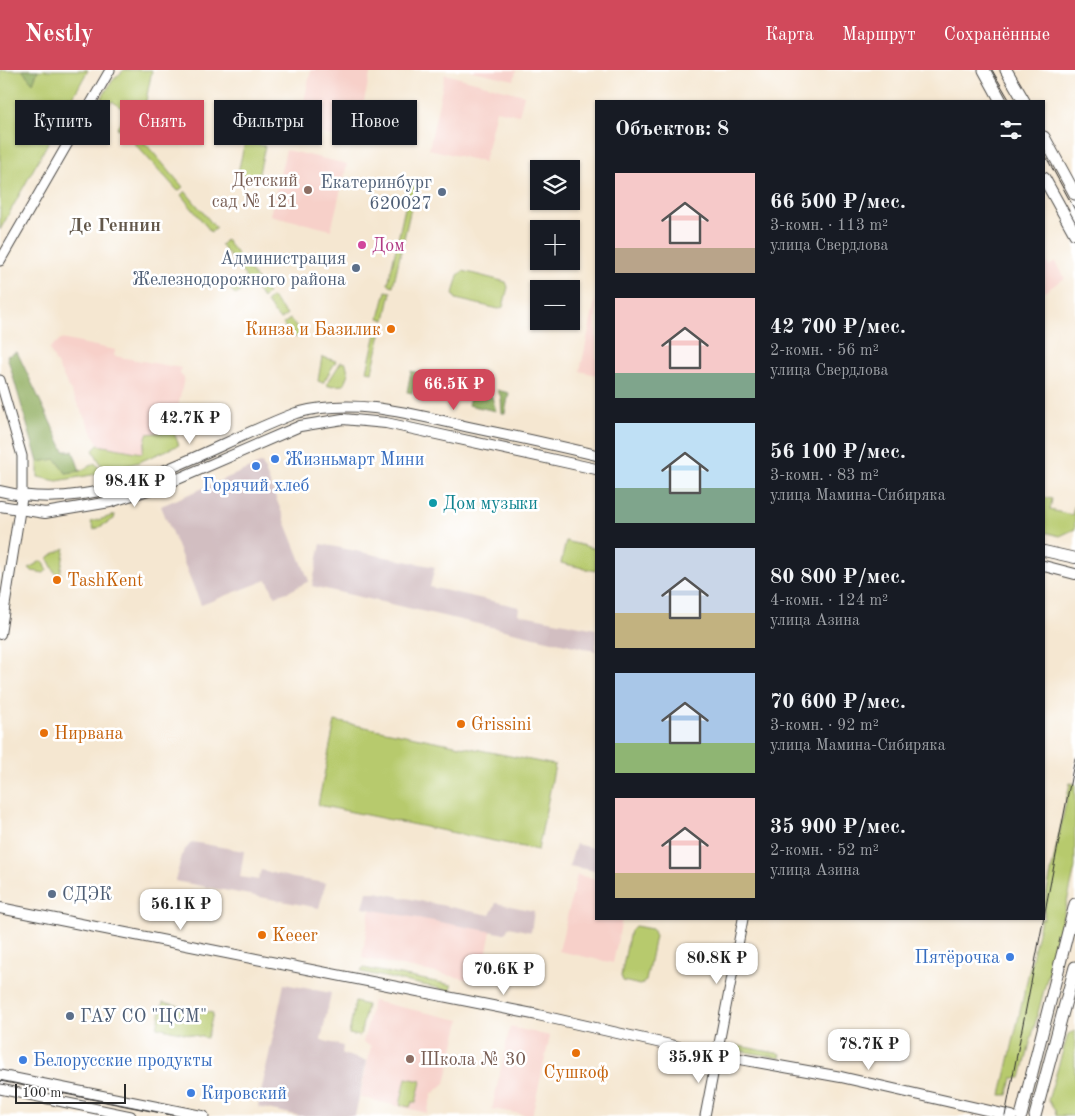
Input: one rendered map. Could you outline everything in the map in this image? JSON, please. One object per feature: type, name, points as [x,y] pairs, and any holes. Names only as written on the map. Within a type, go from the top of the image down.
[{"type":"main road","points":[[984,70],[1000,100]]},
{"type":"main road","points":[[1006,70],[1023,100]]},
{"type":"main road","points":[[1045,140],[1075,194]]},
{"type":"main road","points":[[1045,180],[1075,234]]},
{"type":"main road","points":[[0,491],[22,496],[66,497],[117,487],[160,472],[296,413],[315,408],[342,405],[388,410],[595,454]]},
{"type":"main road","points":[[0,506],[45,513],[110,502],[164,485],[300,426],[343,419],[386,423],[595,469]]},
{"type":"main road","points":[[0,634],[22,496]]},
{"type":"main road","points":[[1045,551],[1075,558]]},
{"type":"main road","points":[[1045,566],[1075,574]]},
{"type":"main road","points":[[1021,1116],[1075,904]]},
{"type":"main road","points":[[0,908],[538,1015],[716,1054],[841,1077],[1012,1116]]},
{"type":"main road","points":[[1035,1116],[1075,967]]},
{"type":"street","points":[[0,261],[109,70]]},
{"type":"street","points":[[0,380],[22,456],[22,496]]},
{"type":"street","points":[[705,1116],[743,920]]},
{"type":"street","points":[[0,1075],[204,1116]]},
{"type":"street","points":[[0,1089],[131,1116]]},
{"type":"shaded area","points":[[311,70],[371,70],[364,100],[332,100],[332,136],[322,133],[322,100],[304,100]]},
{"type":"shaded area","points":[[468,70],[514,70],[516,71],[514,80]]},
{"type":"shaded area","points":[[445,74],[524,95],[519,115],[496,110],[484,162],[429,149]]},
{"type":"shaded area","name":"Детский сад № 121","points":[[286,150],[347,164],[331,230],[270,215]]},
{"type":"shaded area","points":[[1045,260],[1049,266],[1055,262],[1065,278],[1045,291]]},
{"type":"shaded area","points":[[595,303],[595,375],[580,371]]},
{"type":"shaded area","points":[[61,339],[115,350],[114,356],[181,368],[180,374],[184,378],[173,431],[179,445],[139,462],[112,470],[49,349]]},
{"type":"shaded area","points":[[262,463],[309,581],[275,596],[267,580],[201,605],[161,506]]},
{"type":"shaded area","points":[[321,544],[435,567],[430,587],[519,607],[518,614],[595,629],[595,651],[312,586]]},
{"type":"shaded area","points":[[192,842],[244,851],[240,877],[258,880],[261,870],[293,878],[326,883],[319,908],[175,881],[183,852]]},
{"type":"shaded area","points":[[576,844],[595,849],[595,871],[569,866]]},
{"type":"shaded area","points":[[577,875],[595,879],[595,920],[622,920],[613,963],[559,951]]},
{"type":"shaded area","points":[[367,892],[376,892],[490,915],[496,903],[534,911],[531,932],[509,927],[505,934],[363,908]]},
{"type":"shaded area","points":[[370,909],[491,931],[481,982],[362,958]]},
{"type":"shaded area","points":[[284,984],[331,993],[321,1040],[343,1046],[342,1054],[367,1061],[355,1116],[300,1116],[258,1107]]},
{"type":"shaded area","name":"Школа № 30","points":[[373,1001],[460,1020],[445,1083],[432,1094],[427,1113],[360,1097],[371,1046],[363,1043]]},
{"type":"shaded area","points":[[510,1027],[550,1036],[532,1116],[492,1109]]},
{"type":"green space","points":[[0,70],[88,70],[72,100],[15,100],[15,145],[47,145],[0,230]]},
{"type":"green space","points":[[22,70],[38,70],[33,83]]},
{"type":"green space","points":[[124,70],[152,70],[146,100],[120,100],[120,107],[112,101],[110,103],[110,100],[100,100],[113,80]]},
{"type":"green space","points":[[136,145],[147,145],[183,187],[178,191]]},
{"type":"green space","points":[[244,145],[265,146],[257,182],[237,177]]},
{"type":"green space","points":[[411,181],[417,182],[393,286],[388,284]]},
{"type":"green space","points":[[185,191],[216,228],[211,232],[181,195]]},
{"type":"green space","points":[[226,240],[268,293],[263,298],[250,283],[236,295],[231,290],[246,277],[221,245]]},
{"type":"green space","points":[[463,271],[506,282],[508,287],[503,307],[499,309],[456,299],[453,294],[458,275]]},
{"type":"green space","points":[[386,291],[391,292],[385,320],[379,318]]},
{"type":"green space","points":[[272,297],[287,315],[280,320],[266,302]]},
{"type":"green space","points":[[290,319],[304,336],[302,338],[293,336],[283,324]]},
{"type":"green space","points":[[378,325],[383,326],[372,372],[367,371]]},
{"type":"green space","points":[[17,352],[64,451],[73,451],[80,471],[66,473],[56,459],[38,462],[7,356]]},
{"type":"green space","points":[[322,357],[336,361],[323,383],[318,381]]},
{"type":"green space","points":[[341,362],[346,363],[348,373],[344,385],[328,386],[327,384]]},
{"type":"green space","points":[[411,371],[423,374],[416,380],[412,393],[407,392]]},
{"type":"green space","points":[[440,378],[452,380],[447,401],[420,395],[429,383]]},
{"type":"green space","points":[[473,385],[484,388],[492,397],[496,411],[468,405]]},
{"type":"green space","points":[[497,390],[509,393],[505,413],[502,413],[501,397]]},
{"type":"green space","points":[[173,431],[179,445],[139,462],[105,472],[93,450],[98,445],[142,453],[147,434]]},
{"type":"green space","points":[[56,458],[66,473],[80,471],[95,463],[103,473],[57,481],[38,477],[38,462]]},
{"type":"green space","points":[[1045,497],[1052,499],[1050,510],[1072,515],[1075,503],[1075,529],[1060,536],[1045,532]]},
{"type":"green space","points":[[115,515],[114,519],[94,530],[91,522]]},
{"type":"green space","points":[[566,541],[595,549],[595,571],[561,563]]},
{"type":"green space","points":[[65,548],[60,574],[55,573],[48,559]]},
{"type":"green space","points":[[41,561],[44,562],[47,570],[44,573],[32,571],[29,568]]},
{"type":"green space","points":[[335,721],[555,765],[538,850],[318,805]]},
{"type":"green space","points":[[1070,783],[1075,784],[1075,867],[1070,890],[1021,1078],[1012,1078],[1008,1095],[1001,1095],[1041,920],[1045,920],[1045,900]]},
{"type":"green space","points":[[635,926],[652,929],[655,936],[646,981],[640,985],[623,981],[621,976],[630,931]]},
{"type":"green space","points":[[363,968],[452,985],[451,991],[361,972]]},
{"type":"green space","points":[[163,1002],[213,1013],[207,1038],[157,1027]]},
{"type":"green space","points":[[355,1002],[367,1005],[360,1036],[349,1034]]},
{"type":"green space","points":[[1075,1031],[1075,1116],[1056,1116],[1055,1110],[1048,1100],[1068,1034]]},
{"type":"green space","points":[[734,1045],[781,1054],[780,1058],[736,1050]]},
{"type":"green space","points":[[406,1078],[421,1081],[416,1102],[412,1102],[410,1107],[400,1105]]},
{"type":"tram line","points":[[992,70],[1009,100]]},
{"type":"tram line","points":[[1045,155],[1075,210]]},
{"type":"tram line","points":[[1045,911],[1075,758]]},
{"type":"tram line","points":[[1005,1116],[1043,920]]},
{"type":"tram line","points":[[0,1081],[176,1116]]},
{"type":"place","name":"Детский сад № 121","points":[[308,190]]},
{"type":"place","name":"Екатеринбург 620027","points":[[442,192]]},
{"type":"place","name":"Дом","points":[[362,245]]},
{"type":"place","name":"Администрация Железнодорожного района","points":[[356,268]]},
{"type":"place","name":"Кинза и Базилик","points":[[391,329]]},
{"type":"place","name":"Жизньмарт Мини","points":[[275,459]]},
{"type":"place","name":"Горячий хлеб","points":[[256,466]]},
{"type":"place","name":"Дом музыки","points":[[433,503]]},
{"type":"place","name":"TashKent","points":[[57,580]]},
{"type":"place","name":"Grissini","points":[[461,724]]},
{"type":"place","name":"Нирвана","points":[[44,733]]},
{"type":"place","name":"СДЭК","points":[[52,894]]},
{"type":"place","name":"Keeer","points":[[262,935]]},
{"type":"place","name":"Пятёрочка","points":[[1010,957]]},
{"type":"place","name":"ГАУ СО \"ЦСМ\"","points":[[70,1016]]},
{"type":"place","name":"Сушкоф","points":[[576,1053]]},
{"type":"place","name":"Школа № 30","points":[[410,1059]]},
{"type":"place","name":"Белорусские продукты","points":[[23,1060]]},
{"type":"place","name":"Кировский","points":[[191,1093]]},
{"type":"district","name":"Де Геннин","points":[[115,224]]}]
